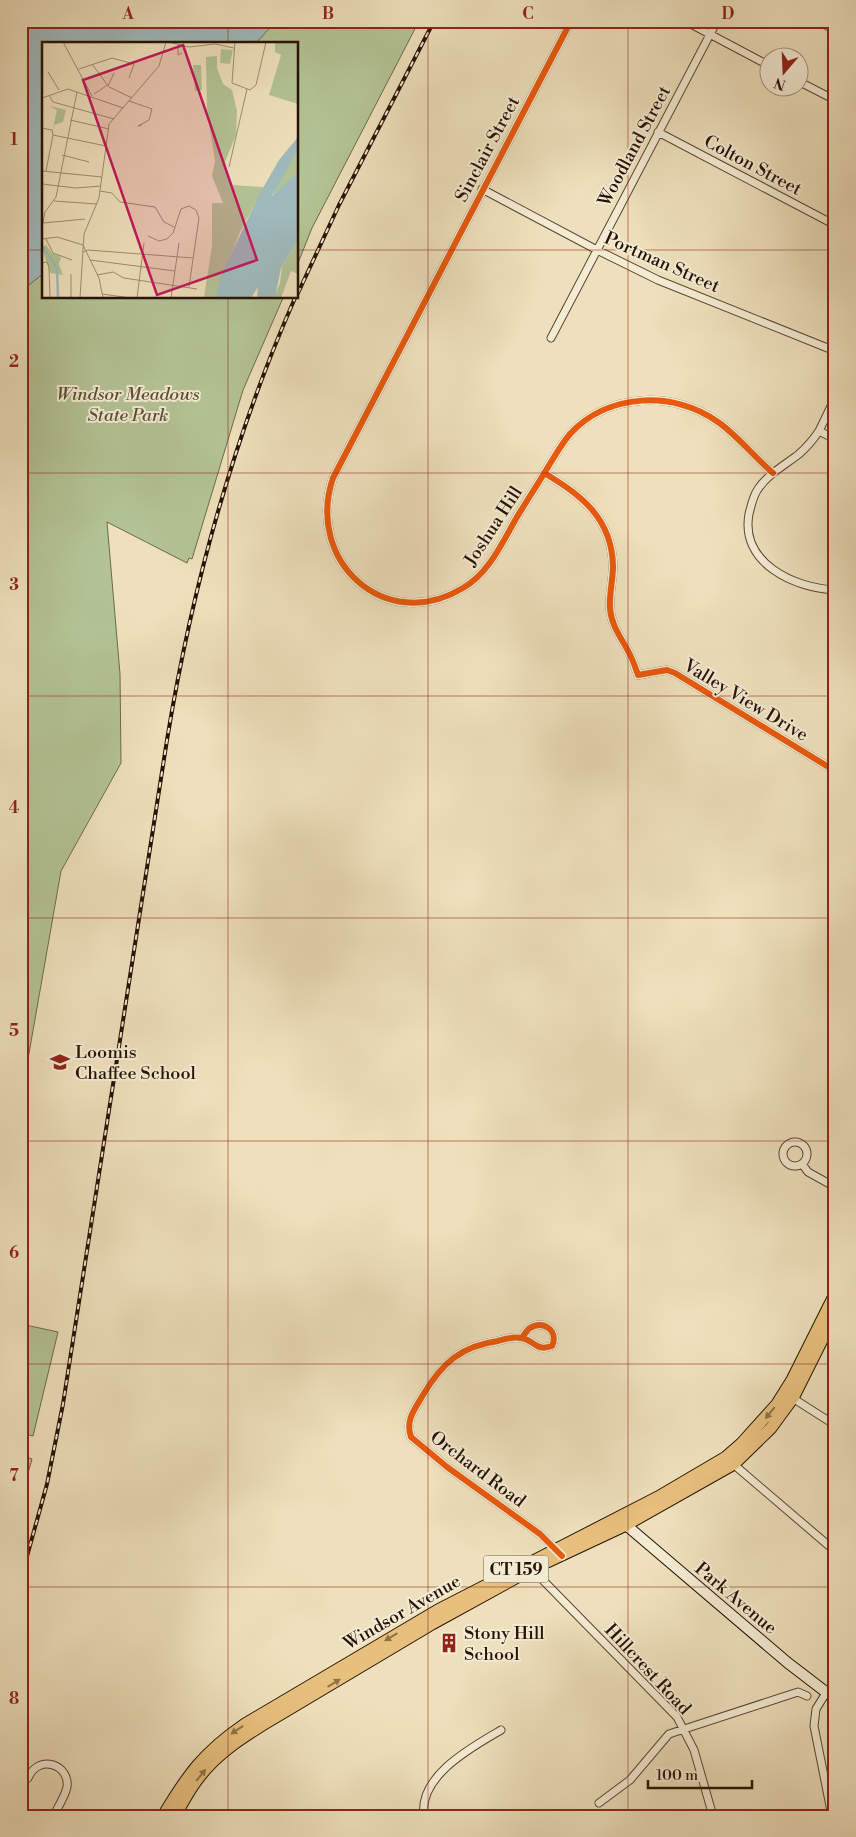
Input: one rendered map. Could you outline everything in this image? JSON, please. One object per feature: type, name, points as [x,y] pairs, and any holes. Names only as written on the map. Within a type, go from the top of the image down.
[{"type":"main road","name":"Windsor Avenue","points":[[788,1396],[835,1294]]},
{"type":"main road","name":"Windsor Avenue","points":[[163,1816],[185,1780],[224,1738],[438,1610],[623,1521],[658,1497],[730,1461],[741,1444],[788,1396],[835,1314]]},
{"type":"main road","name":"Park Avenue","points":[[623,1521],[788,1663],[831,1696]]},
{"type":"main road","name":"Windsor Avenue","points":[[174,1816],[199,1776],[237,1741],[529,1566]]},
{"type":"street","name":"Sinclair Street","points":[[430,292],[571,21]]},
{"type":"street","points":[[685,21],[758,60]]},
{"type":"street","name":"Woodland Street","points":[[551,338],[717,21]]},
{"type":"street","points":[[808,86],[835,100]]},
{"type":"street","name":"Colton Street","points":[[658,132],[835,225]]},
{"type":"street","name":"Portman Street","points":[[482,189],[658,280],[835,351]]},
{"type":"street","name":"Joshua Hill","points":[[430,292],[328,491],[326,513],[329,534],[338,558],[359,582],[386,598],[418,603],[450,595],[472,582],[480,575],[499,548],[562,444],[588,418],[614,406],[628,402],[660,400],[688,406],[718,422],[773,473]]},
{"type":"street","points":[[835,398],[819,431],[809,445],[773,473],[758,489],[751,504],[748,522],[750,541],[760,557],[775,572],[799,584],[821,590],[835,590]]},
{"type":"street","points":[[819,431],[835,439]]},
{"type":"street","name":"Valley View Drive","points":[[544,473],[570,488],[588,503],[600,520],[609,539],[613,565],[610,608],[612,621],[631,656],[638,675],[667,670],[675,673],[835,771]]},
{"type":"street","points":[[802,1164],[808,1172],[835,1187]]},
{"type":"street","name":"Orchard Road","points":[[522,1338],[530,1328],[538,1325],[549,1327],[554,1332],[555,1339],[552,1346],[544,1349],[522,1338],[480,1343],[455,1357],[438,1371],[410,1416],[408,1424],[410,1433],[417,1442],[540,1534],[559,1553]]},
{"type":"street","points":[[788,1396],[835,1424]]},
{"type":"street","points":[[730,1461],[835,1551]]},
{"type":"street","name":"Hillcrest Road","points":[[529,1566],[677,1717],[694,1750],[713,1816]]},
{"type":"street","points":[[600,1804],[630,1780],[669,1734],[798,1692],[807,1696]]},
{"type":"street","points":[[831,1696],[816,1709],[814,1726],[832,1816]]},
{"type":"street","points":[[424,1816],[424,1800],[428,1789],[441,1772],[461,1755],[501,1730]]},
{"type":"street","points":[[28,1778],[36,1766],[45,1764],[60,1769],[66,1777],[67,1786],[53,1816]]},
{"type":"green space","points":[[276,21],[419,21],[312,228],[299,260],[299,42],[257,42]]},
{"type":"green space","points":[[814,21],[835,21],[835,35],[813,23]]},
{"type":"green space","name":"Windsor Meadows State Park","points":[[42,275],[42,299],[283,299],[243,390],[192,559],[189,558],[187,563],[107,522],[120,674],[121,763],[61,871],[21,1099],[21,291]]},
{"type":"green space","points":[[21,1324],[58,1332],[33,1436],[21,1433]]},
{"type":"green space","points":[[21,1455],[32,1459],[21,1498]]},
{"type":"water","points":[[21,21],[276,21],[257,42],[42,42],[42,275],[21,291]]},
{"type":"railway","points":[[299,291],[339,205],[434,21]]},
{"type":"railway","points":[[21,1578],[47,1484],[63,1404],[167,740],[189,626],[217,514],[234,459],[252,405],[295,299]]},
{"type":"cycle path","points":[[571,21],[333,478],[327,508],[331,537],[341,562],[358,582],[380,596],[406,602],[434,600],[463,588],[488,566],[570,434],[585,420],[603,410],[622,404],[641,401],[661,401],[681,405],[700,412],[718,422],[773,473]]},
{"type":"cycle path","points":[[544,473],[571,490],[592,510],[601,522],[611,549],[613,566],[610,598],[611,615],[615,628],[631,657],[638,675],[667,670],[675,673],[835,771]]},
{"type":"cycle path","points":[[522,1338],[527,1331],[530,1328],[540,1325],[552,1331],[554,1341],[552,1346],[542,1348],[526,1339],[518,1337],[485,1343],[463,1352],[445,1365],[430,1384],[412,1415],[409,1431],[411,1437],[447,1467],[540,1534],[562,1556]]},
{"type":"place","name":"Loomis Chaffee School","points":[[60,1062]]},
{"type":"place","name":"Stony Hill School","points":[[449,1643]]}]
